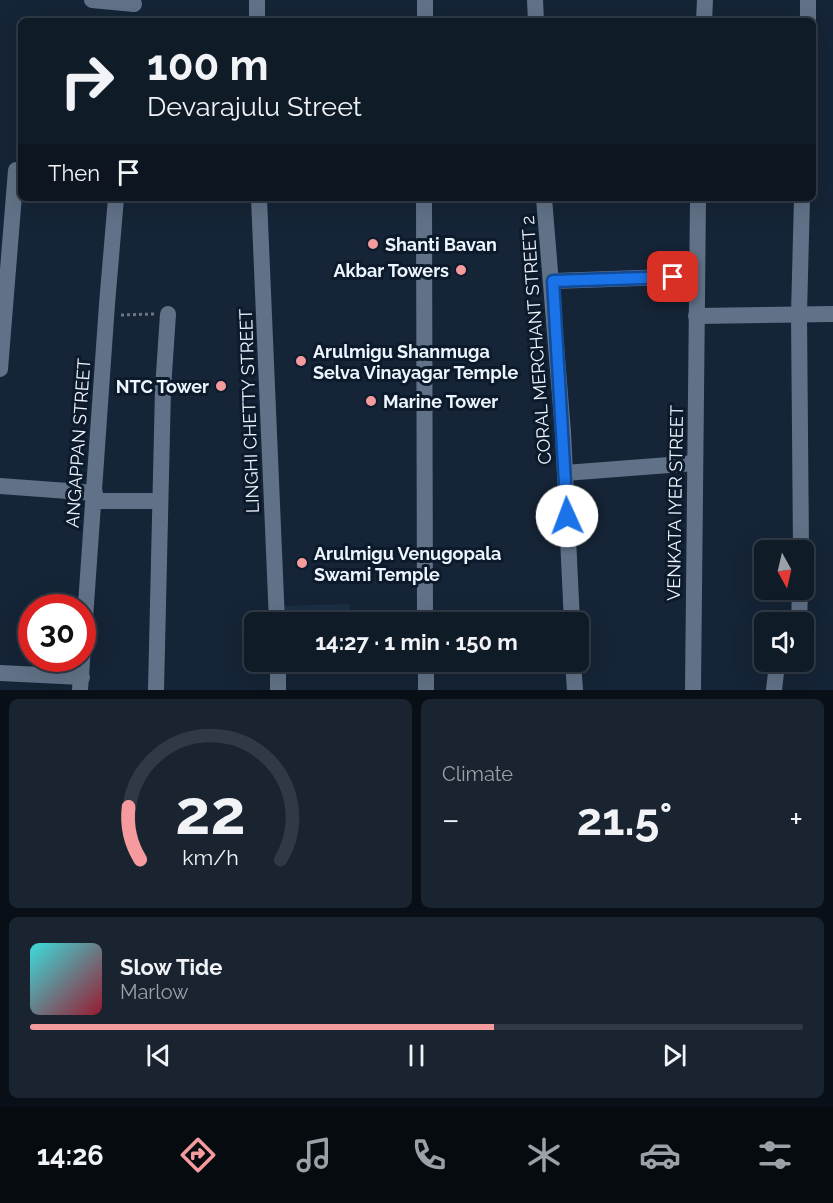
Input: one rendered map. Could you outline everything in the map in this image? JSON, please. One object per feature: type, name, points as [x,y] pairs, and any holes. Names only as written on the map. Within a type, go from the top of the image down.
[{"type":"street","points":[[92,0],[133,8]]},
{"type":"street","points":[[257,0],[257,18]]},
{"type":"street","points":[[425,0],[425,18]]},
{"type":"street","points":[[535,0],[536,18]]},
{"type":"street","points":[[704,18],[705,0]]},
{"type":"street","points":[[808,0],[808,18]]},
{"type":"street","points":[[0,369],[12,170]]},
{"type":"street","name":"ANGAPPAN STREET","points":[[81,684],[106,315],[117,201]]},
{"type":"street","name":"LINGHI CHETTY STREET","points":[[259,201],[277,612]]},
{"type":"street","points":[[424,201],[425,612]]},
{"type":"street","name":"CORAL MERCHANT STREET 2","points":[[544,201],[553,281],[572,612]]},
{"type":"street","name":"VENKATA IYER STREET","points":[[693,690],[698,201]]},
{"type":"street","points":[[801,540],[799,314],[802,201]]},
{"type":"street","points":[[553,281],[697,276]]},
{"type":"street","points":[[156,690],[160,501],[168,314]]},
{"type":"street","points":[[696,316],[833,314]]},
{"type":"street","points":[[565,473],[695,462]]},
{"type":"street","points":[[0,486],[94,497],[160,501]]},
{"type":"street","points":[[278,672],[278,690]]},
{"type":"street","points":[[426,672],[426,690]]},
{"type":"street","points":[[574,672],[575,690]]},
{"type":"street","points":[[774,690],[776,672]]},
{"type":"street","points":[[0,673],[81,684]]},
{"type":"path","points":[[106,315],[168,314]]},
{"type":"shaded area","points":[[636,16],[697,16],[697,18],[636,18]]},
{"type":"shaded area","points":[[350,604],[350,612],[281,612],[281,606]]},
{"type":"place","name":"Shanti Bavan","points":[[373,244]]},
{"type":"place","name":"Akbar Towers","points":[[461,270]]},
{"type":"place","name":"Arulmigu Shanmuga Selva Vinayagar Temple","points":[[301,361]]},
{"type":"place","name":"NTC Tower","points":[[221,386]]},
{"type":"place","name":"Marine Tower","points":[[371,401]]},
{"type":"place","name":"Arulmigu Venugopala Swami Temple","points":[[302,563]]},
{"type":"route","points":[[567,516],[553,281],[673,277]]}]
